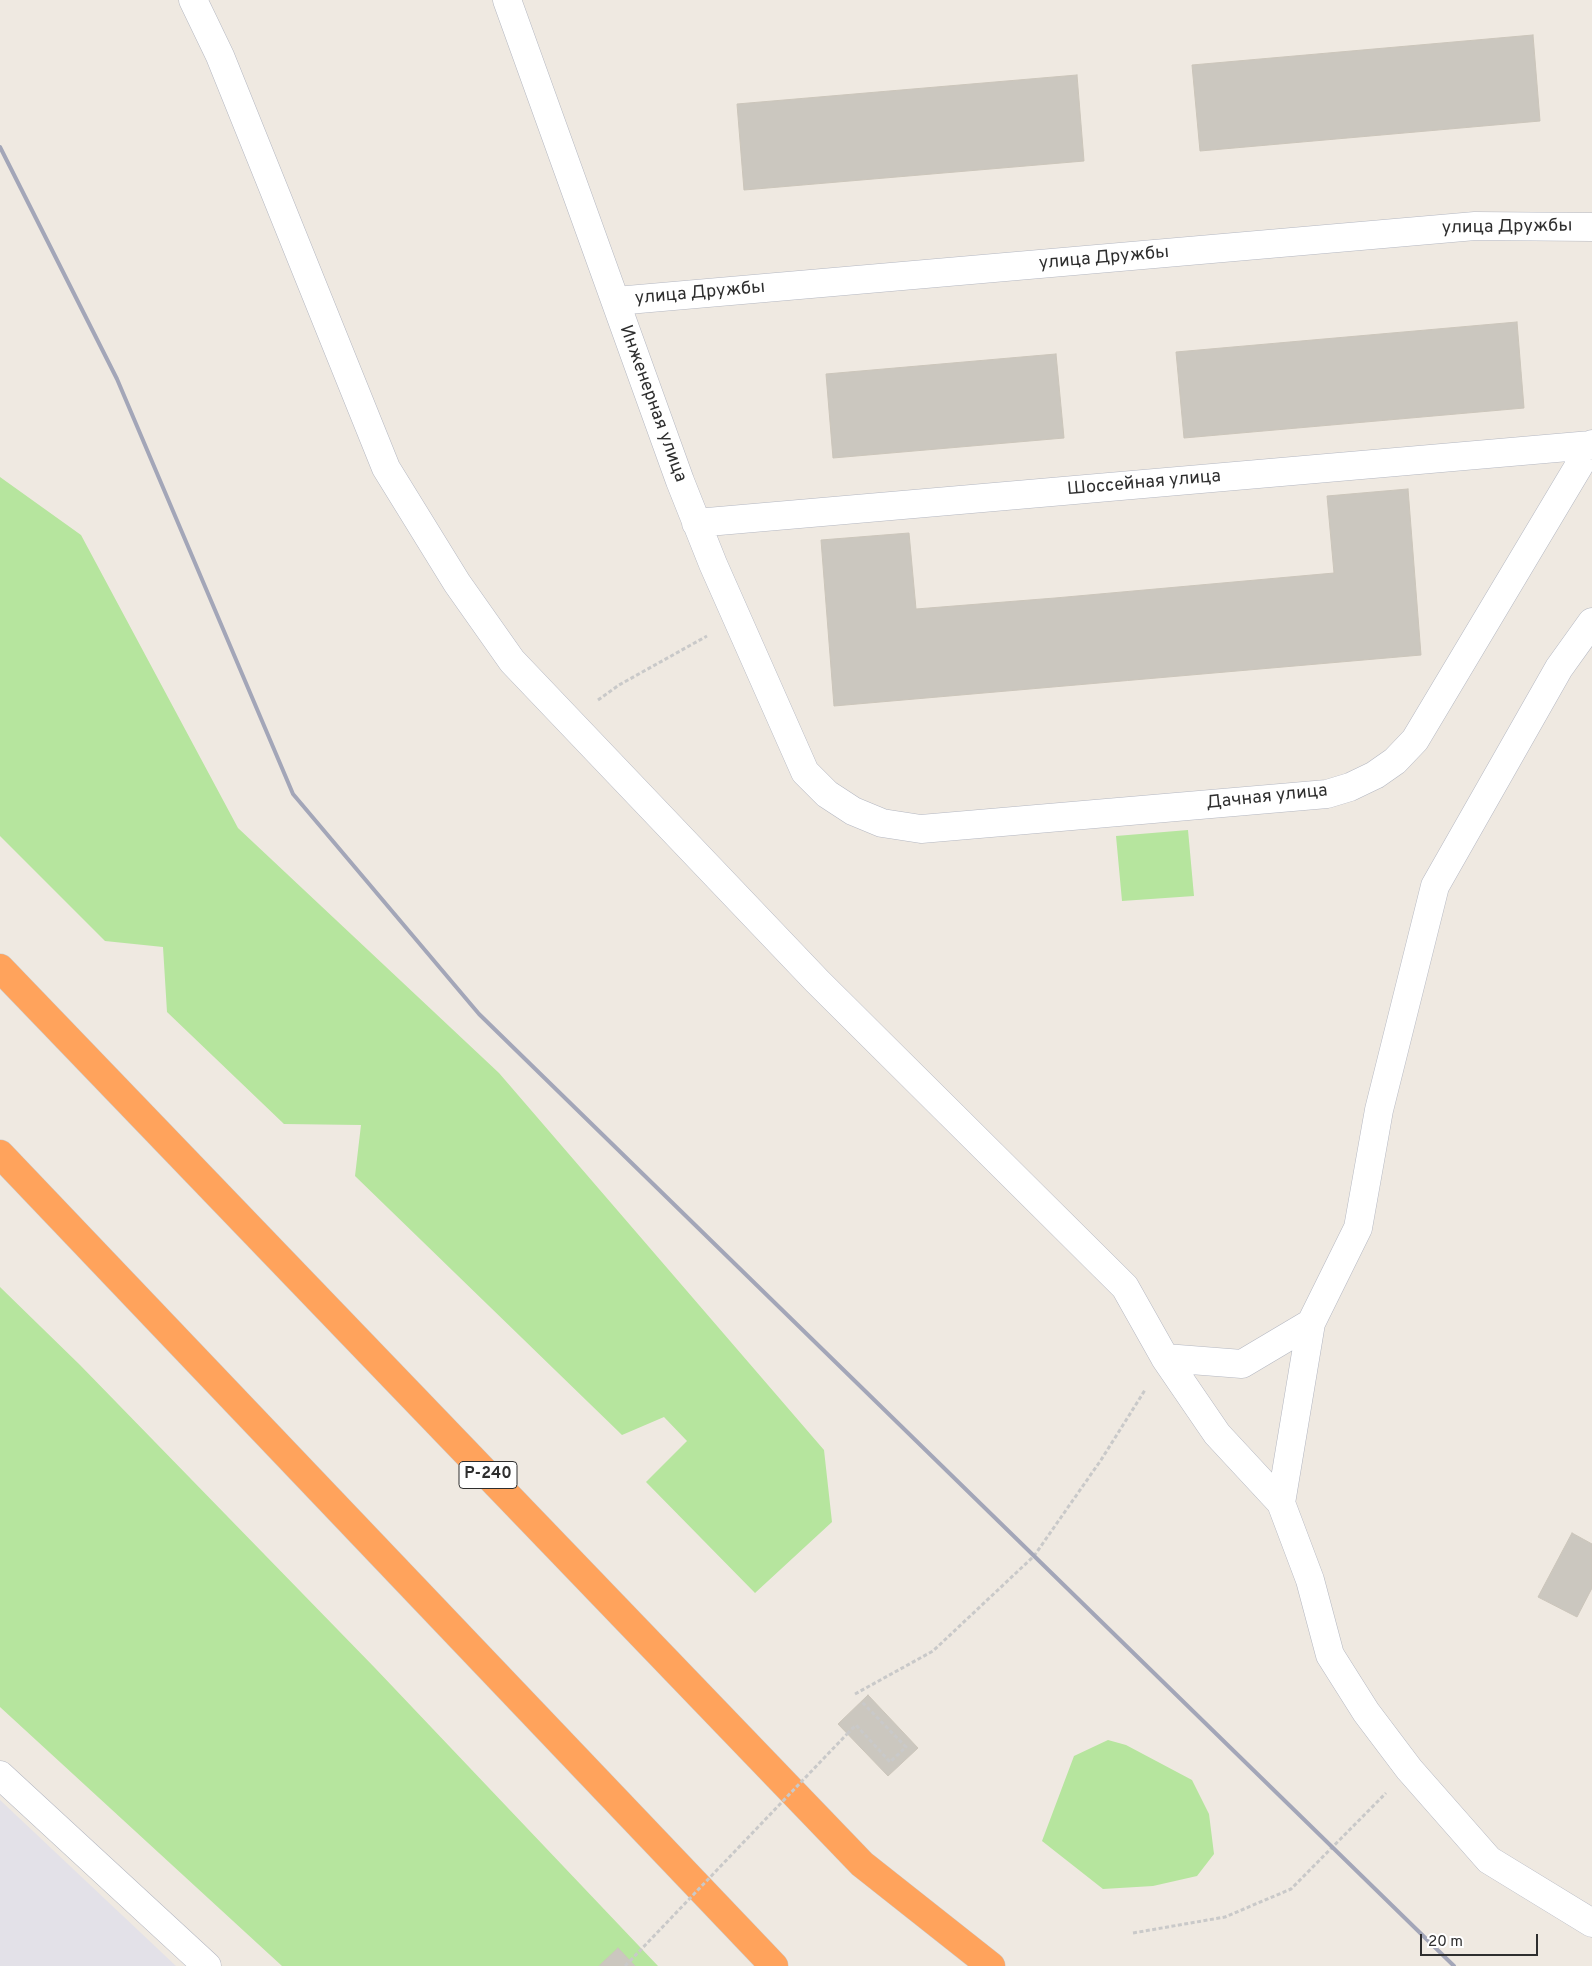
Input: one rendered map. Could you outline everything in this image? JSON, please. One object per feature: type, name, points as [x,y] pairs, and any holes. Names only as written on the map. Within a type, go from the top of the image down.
[{"type":"highway","name":"Р-240","points":[[0,968],[862,1864],[991,1966]]},
{"type":"highway","points":[[0,1154],[774,1966]]},
{"type":"street","points":[[193,0],[220,56],[386,468],[457,583],[512,661],[817,981],[1125,1287],[1165,1358],[1217,1434],[1282,1503],[1310,1580],[1330,1655],[1366,1712],[1409,1769],[1489,1860],[1592,1923]]},
{"type":"street","name":"Инженерная улица","points":[[507,0],[696,523],[805,772],[827,794]]},
{"type":"street","name":"улица Дружбы","points":[[616,301],[1475,226],[1592,227]]},
{"type":"street","name":"Шоссейная улица","points":[[696,523],[1592,445]]},
{"type":"street","name":"Дачная улица","points":[[827,794],[853,811],[882,823],[921,829],[1327,794],[1350,787],[1375,775],[1395,761],[1415,740],[1592,445]]},
{"type":"street","points":[[1282,1503],[1311,1323],[1358,1228],[1379,1110],[1435,886],[1559,668],[1592,622]]},
{"type":"street","points":[[1165,1358],[1242,1364],[1311,1323]]},
{"type":"street","points":[[0,1775],[207,1966]]},
{"type":"path","points":[[569,721],[619,685],[738,620]]},
{"type":"path","points":[[855,1694],[932,1651],[1034,1556],[1101,1460],[1165,1358]]},
{"type":"path","points":[[625,1966],[856,1725],[890,1762],[906,1748],[861,1701]]},
{"type":"path","points":[[1133,1934],[1225,1917],[1291,1890],[1409,1769]]},
{"type":"shaded area","points":[[0,1800],[176,1966],[0,1966]]},
{"type":"green space","points":[[0,477],[81,535],[238,828],[499,1073],[824,1450],[832,1522],[755,1593],[646,1482],[687,1441],[664,1417],[622,1435],[355,1176],[361,1125],[284,1124],[167,1012],[163,947],[105,941],[0,836]]},
{"type":"green space","points":[[1188,830],[1194,896],[1122,901],[1116,836]]},
{"type":"green space","points":[[0,1287],[80,1365],[375,1668],[658,1966],[282,1966],[0,1707]]},
{"type":"green space","points":[[1108,1740],[1126,1745],[1192,1780],[1209,1814],[1214,1854],[1197,1876],[1153,1886],[1103,1889],[1042,1841],[1074,1756]]},
{"type":"building","points":[[1533,35],[1540,121],[1200,151],[1192,65]]},
{"type":"building","points":[[1077,75],[1084,161],[744,190],[737,104]]},
{"type":"building","points":[[1517,322],[1524,408],[1184,438],[1176,352]]},
{"type":"building","points":[[1056,354],[1064,438],[833,458],[826,374]]},
{"type":"building","points":[[1408,489],[1421,655],[834,706],[821,540],[909,533],[916,609],[1055,598],[1334,573],[1327,496]]},
{"type":"building","points":[[1572,1533],[1592,1544],[1592,1588],[1577,1617],[1538,1597]]},
{"type":"building","points":[[868,1695],[918,1748],[888,1776],[838,1724]]},
{"type":"building","points":[[618,1948],[635,1966],[599,1966]]},
{"type":"railway","points":[[0,147],[117,379],[293,794],[479,1014],[1454,1966]]}]
